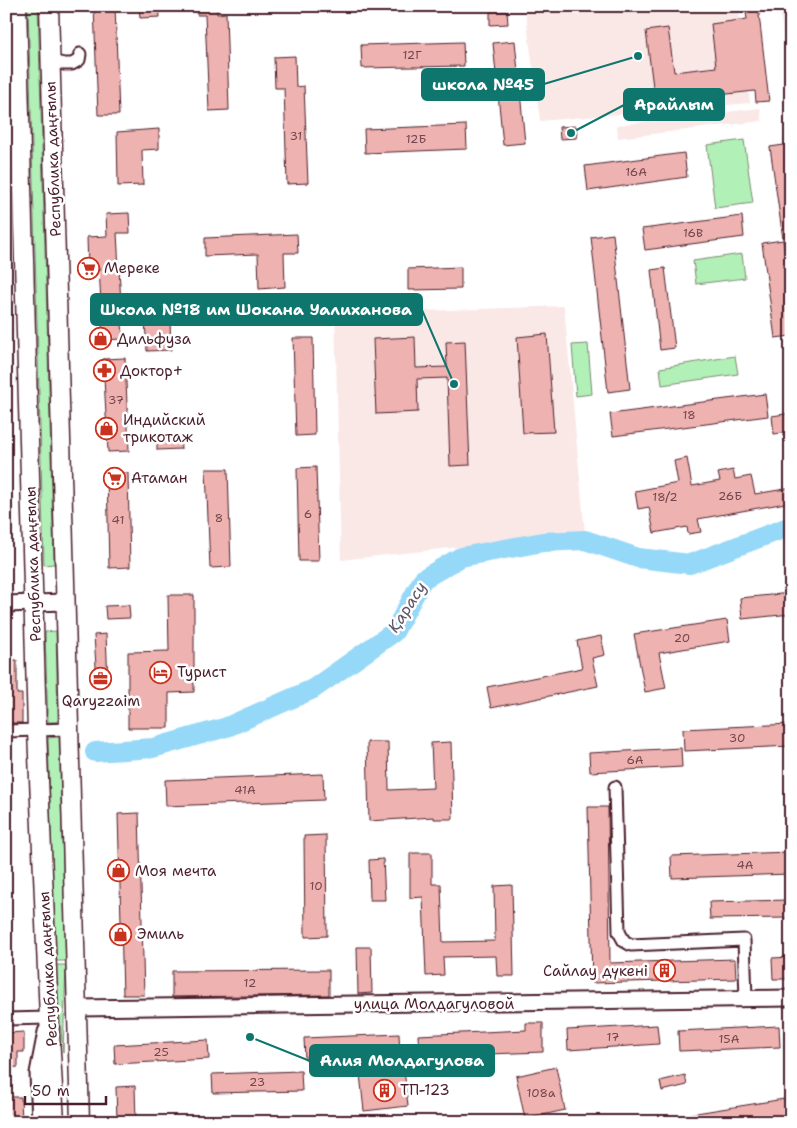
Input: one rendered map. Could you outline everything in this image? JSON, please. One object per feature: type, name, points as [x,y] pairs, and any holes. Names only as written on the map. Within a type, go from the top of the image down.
[{"type":"main road","name":"Республика даңғылы","points":[[17,6],[48,1018],[56,1122]]},
{"type":"main road","name":"Республика даңғылы","points":[[49,6],[80,1122]]},
{"type":"street","points":[[50,60],[72,64],[79,60],[80,54]]},
{"type":"street","points":[[6,604],[65,602]]},
{"type":"street","points":[[6,731],[69,729]]},
{"type":"street","points":[[615,787],[619,932],[624,941],[631,945],[744,940],[746,999]]},
{"type":"street","name":"улица Молдагуловой","points":[[78,1015],[791,998]]},
{"type":"street","points":[[78,1015],[86,1070],[88,1122]]},
{"type":"street","points":[[6,1020],[48,1018],[38,1073],[40,1122]]},
{"type":"shaded area","points":[[522,6],[738,6],[750,103],[540,121],[525,9]]},
{"type":"shaded area","points":[[779,6],[791,6],[791,33],[783,34]]},
{"type":"shaded area","points":[[760,108],[762,121],[618,138],[617,125]]},
{"type":"shaded area","points":[[564,306],[585,533],[341,560],[335,314]]},
{"type":"green space","points":[[28,6],[38,6],[54,564],[44,565]]},
{"type":"green space","points":[[744,140],[753,203],[715,208],[707,145]]},
{"type":"green space","points":[[742,254],[745,278],[696,284],[693,261]]},
{"type":"green space","points":[[588,344],[592,394],[576,396],[572,345]]},
{"type":"green space","points":[[735,356],[738,374],[662,385],[660,368]]},
{"type":"green space","points":[[56,631],[58,722],[48,722],[45,632]]},
{"type":"green space","points":[[59,737],[66,961],[55,961],[48,738]]},
{"type":"green space","points":[[55,965],[66,965],[63,1052]]},
{"type":"building","points":[[94,6],[115,6],[119,115],[98,115]]},
{"type":"building","points":[[139,6],[159,6],[160,17],[140,18]]},
{"type":"building","points":[[196,6],[217,6],[217,14],[226,13],[229,110],[209,111],[205,15],[197,15]]},
{"type":"building","points":[[745,6],[758,6],[769,101],[756,102],[755,91],[718,95],[718,93],[655,103],[646,31],[668,28],[674,72],[716,67],[711,24],[747,19]]},
{"type":"building","points":[[507,11],[508,24],[490,25],[490,12]]},
{"type":"building","points":[[515,41],[525,143],[503,145],[493,43]]},
{"type":"building","points":[[463,42],[464,66],[362,68],[361,45]]},
{"type":"building","points":[[295,56],[296,87],[304,86],[308,183],[287,184],[284,88],[275,88],[274,57]]},
{"type":"building","points":[[466,125],[467,149],[365,153],[364,129]]},
{"type":"building","points":[[576,126],[577,138],[560,139],[559,127]]},
{"type":"building","points":[[159,129],[159,149],[142,150],[143,185],[118,186],[117,132]]},
{"type":"building","points":[[791,144],[791,238],[783,239],[770,147]]},
{"type":"building","points":[[684,153],[687,177],[588,191],[585,166]]},
{"type":"building","points":[[129,213],[130,233],[117,233],[123,339],[103,340],[99,267],[88,268],[87,237],[107,236],[106,214]]},
{"type":"building","points":[[742,216],[744,237],[645,250],[642,229]]},
{"type":"building","points":[[297,234],[298,253],[284,253],[285,287],[259,289],[258,254],[205,256],[205,238]]},
{"type":"building","points":[[613,234],[630,389],[608,392],[591,237]]},
{"type":"building","points":[[783,240],[791,296],[791,336],[775,338],[762,243]]},
{"type":"building","points":[[461,267],[461,289],[408,290],[408,269]]},
{"type":"building","points":[[665,268],[675,348],[660,350],[651,270]]},
{"type":"building","points":[[170,320],[171,350],[147,351],[145,321]]},
{"type":"building","points":[[547,334],[554,432],[523,433],[517,337]]},
{"type":"building","points":[[415,337],[416,368],[447,367],[446,342],[465,341],[470,465],[450,466],[447,378],[417,379],[418,412],[376,414],[373,339]]},
{"type":"building","points":[[293,338],[313,338],[315,435],[296,436]]},
{"type":"building","points":[[125,358],[129,451],[108,452],[103,359]]},
{"type":"building","points":[[765,394],[768,416],[613,436],[610,414]]},
{"type":"building","points":[[791,413],[791,432],[774,434],[772,416]]},
{"type":"building","points":[[180,436],[181,449],[157,450],[157,438]]},
{"type":"building","points":[[687,458],[692,486],[720,481],[718,473],[733,470],[735,479],[751,476],[755,494],[791,488],[791,502],[698,519],[701,532],[688,534],[687,527],[654,533],[649,507],[638,509],[635,491],[678,483],[674,461]]},
{"type":"building","points":[[316,467],[319,561],[299,561],[297,468]]},
{"type":"building","points":[[206,469],[228,469],[231,567],[210,568]]},
{"type":"building","points":[[107,473],[128,473],[130,567],[109,568]]},
{"type":"building","points":[[791,593],[791,614],[742,619],[740,598]]},
{"type":"building","name":"Турист","points":[[168,595],[194,595],[194,692],[169,693],[169,728],[128,728],[128,652],[169,651]]},
{"type":"building","points":[[129,605],[130,618],[106,619],[105,606]]},
{"type":"building","points":[[727,620],[730,641],[659,653],[666,688],[645,692],[634,634]]},
{"type":"building","points":[[106,634],[108,682],[97,683],[94,635]]},
{"type":"building","points":[[601,636],[605,655],[592,658],[598,686],[491,708],[487,687],[582,668],[577,641]]},
{"type":"building","points":[[6,660],[17,660],[17,694],[22,694],[22,723],[6,723]]},
{"type":"building","points":[[791,724],[791,746],[684,751],[683,729]]},
{"type":"building","points":[[367,742],[388,742],[389,790],[433,788],[431,743],[451,742],[453,819],[434,819],[434,817],[369,821]]},
{"type":"building","points":[[681,748],[682,767],[590,772],[589,753]]},
{"type":"building","points":[[323,774],[324,800],[166,806],[165,780]]},
{"type":"building","points":[[588,807],[608,807],[610,963],[735,959],[736,979],[592,983]]},
{"type":"building","points":[[139,813],[144,995],[123,995],[118,814]]},
{"type":"building","points":[[326,835],[327,936],[305,937],[304,836]]},
{"type":"building","points":[[791,852],[791,874],[672,878],[671,856]]},
{"type":"building","points":[[410,853],[432,853],[432,884],[441,884],[443,942],[495,941],[494,886],[512,885],[514,976],[497,976],[496,956],[443,957],[444,975],[426,976],[423,897],[410,898]]},
{"type":"building","points":[[383,859],[385,900],[370,900],[369,860]]},
{"type":"building","points":[[788,900],[788,918],[710,919],[709,902]]},
{"type":"building","points":[[357,947],[371,947],[372,993],[358,994]]},
{"type":"building","points":[[791,957],[791,979],[773,979],[772,958]]},
{"type":"building","points":[[329,970],[329,995],[172,997],[172,971]]},
{"type":"building","points":[[526,1023],[543,1023],[543,1052],[434,1056],[434,1053],[419,1054],[418,1035],[526,1030]]},
{"type":"building","points":[[657,1025],[659,1044],[568,1050],[567,1030]]},
{"type":"building","points":[[779,1026],[780,1047],[679,1051],[678,1031]]},
{"type":"building","points":[[24,1032],[24,1052],[18,1052],[18,1067],[6,1068],[6,1033]]},
{"type":"building","points":[[399,1034],[400,1055],[305,1059],[304,1038]]},
{"type":"building","points":[[208,1040],[209,1059],[115,1064],[114,1045]]},
{"type":"building","points":[[556,1067],[565,1110],[525,1119],[516,1076]]},
{"type":"building","name":"ТП-123","points":[[404,1069],[408,1106],[364,1111],[360,1074]]},
{"type":"building","points":[[301,1071],[302,1091],[213,1093],[212,1074]]},
{"type":"building","points":[[685,1075],[687,1085],[662,1091],[660,1081]]},
{"type":"building","points":[[135,1086],[136,1122],[117,1122],[116,1087]]},
{"type":"building","points":[[6,1097],[21,1097],[22,1122],[6,1122]]},
{"type":"building","points":[[784,1099],[788,1120],[691,1122],[690,1114]]},
{"type":"waterway","name":"Қарасу","points":[[95,752],[153,748],[227,727],[313,689],[394,632],[423,579],[461,557],[543,542],[585,540],[638,558],[690,564],[791,526]]},
{"type":"place","name":"школа №45","points":[[638,56]]},
{"type":"place","name":"Арайлым","points":[[571,133]]},
{"type":"place","name":"Мереке","points":[[88,268]]},
{"type":"place","name":"Дильфуза","points":[[101,339]]},
{"type":"place","name":"Доктор+","points":[[104,371]]},
{"type":"place","name":"Школа №18 им Шокана Уалиханова","points":[[454,384]]},
{"type":"place","name":"Индийский трикотаж","points":[[107,429]]},
{"type":"place","name":"Атаман","points":[[115,478]]},
{"type":"place","name":"Турист","points":[[161,672]]},
{"type":"place","name":"Qaryzzaim","points":[[101,678]]},
{"type":"place","name":"Моя мечта","points":[[119,871]]},
{"type":"place","name":"Эмиль","points":[[121,934]]},
{"type":"place","name":"Сайлау дүкені","points":[[664,971]]},
{"type":"place","name":"Алия Молдагулова","points":[[250,1037]]},
{"type":"place","name":"ТП-123","points":[[384,1090]]}]
